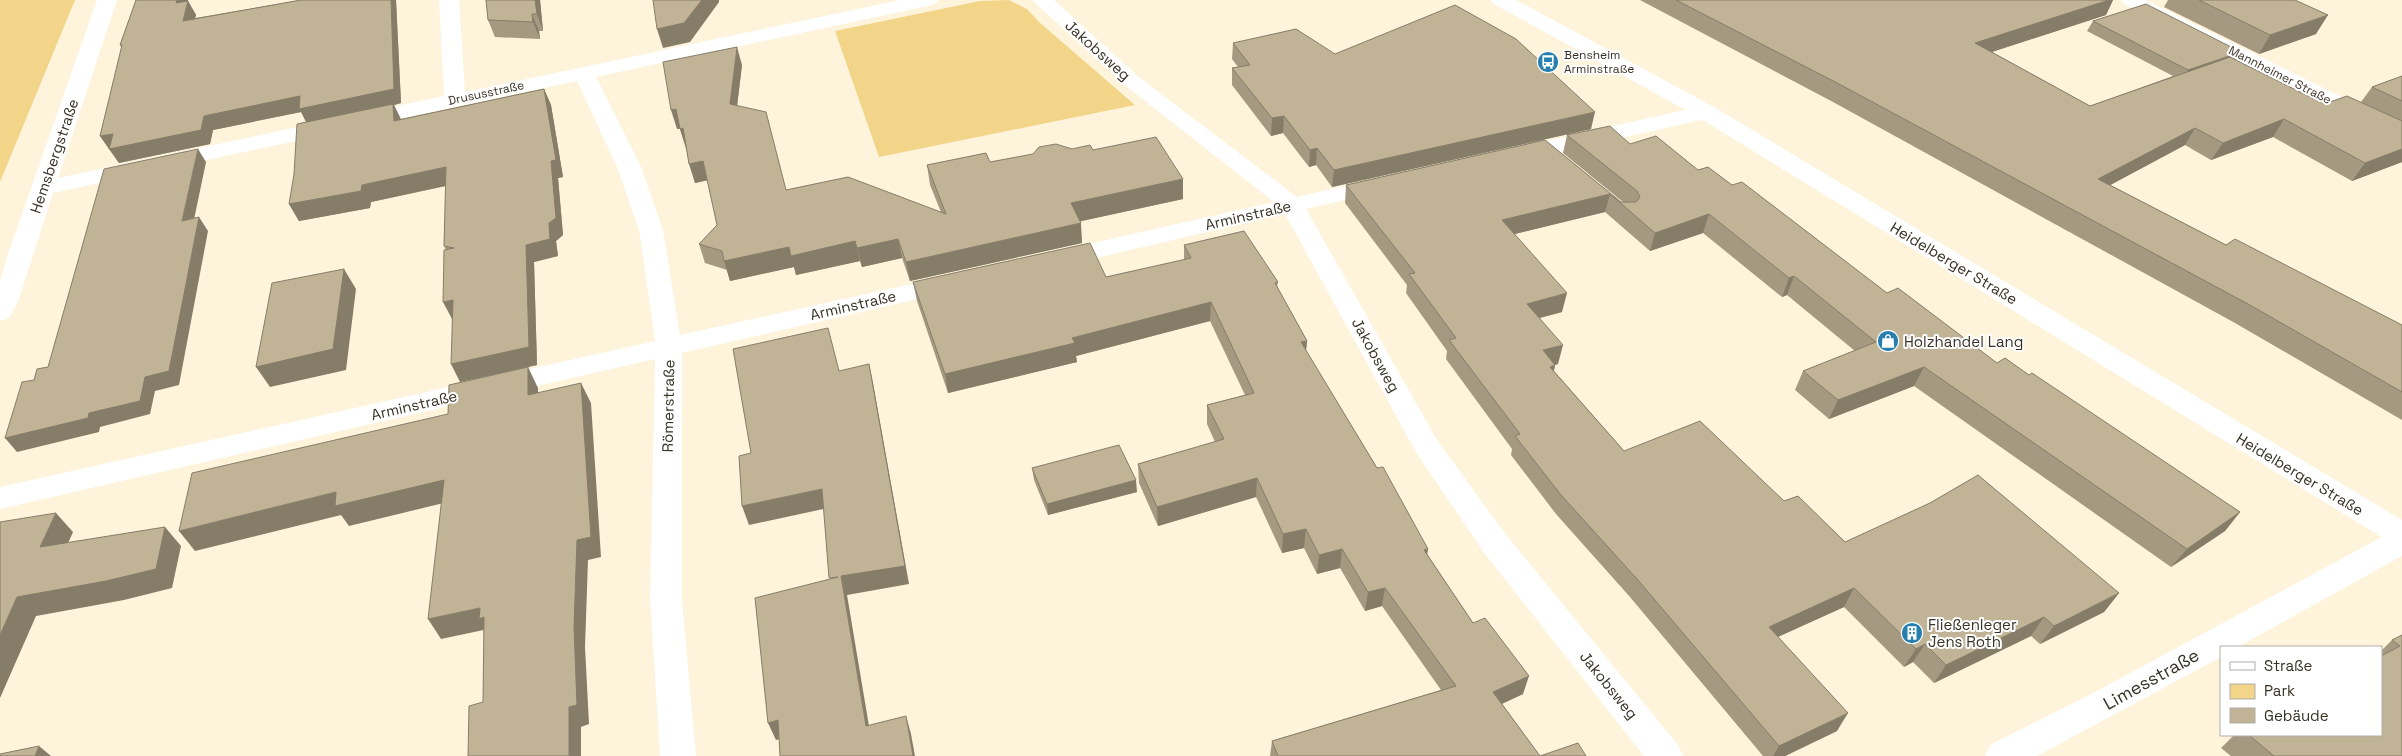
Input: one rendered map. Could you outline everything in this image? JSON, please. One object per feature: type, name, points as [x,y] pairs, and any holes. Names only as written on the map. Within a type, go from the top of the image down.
[{"type":"street","name":"Hemsbergstraße","points":[[0,312],[9,295],[27,232],[44,188],[107,0]]},
{"type":"street","points":[[449,0],[455,99]]},
{"type":"street","name":"Drususstraße","points":[[44,188],[455,99],[928,0]]},
{"type":"street","name":"Jakobsweg","points":[[1042,0],[1133,82],[1292,205],[1427,448],[1496,545],[1665,756]]},
{"type":"street","name":"Heidelberger Straße","points":[[1502,0],[1706,112],[2402,535]]},
{"type":"street","name":"Mannheimer Straße","points":[[2131,0],[2402,136]]},
{"type":"street","name":"Römerstraße","points":[[583,72],[629,168],[651,230],[669,347],[666,600],[678,756]]},
{"type":"street","points":[[1495,159],[1706,112]]},
{"type":"street","name":"Arminstraße","points":[[1029,265],[1408,179]]},
{"type":"street","name":"Arminstraße","points":[[0,498],[971,278]]},
{"type":"street","name":"Limesstraße","points":[[2003,756],[2107,703],[2402,541]]},
{"type":"green space","points":[[0,0],[75,0],[0,182]]},
{"type":"green space","points":[[1009,0],[1027,9],[1039,22],[1135,105],[879,157],[835,31],[980,1]]},
{"type":"building","points":[[136,0],[177,0],[176,3],[188,1],[183,21],[301,0],[391,0],[394,89],[299,109],[300,96],[204,116],[201,130],[109,149],[113,134],[100,136],[122,45],[120,45]]},
{"type":"building","points":[[486,0],[535,0],[537,14],[532,14],[533,22],[488,20]]},
{"type":"building","points":[[653,0],[702,0],[684,23],[657,29]]},
{"type":"building","points":[[1676,0],[2109,0],[1975,43],[2090,106],[2230,57],[2324,104],[2347,96],[2402,121],[2402,149],[2365,163],[2284,119],[2223,143],[2195,128],[2098,179],[2226,245],[2235,239],[2402,325],[2402,392],[2248,304],[1839,84]]},
{"type":"building","points":[[2199,0],[2295,0],[2328,15],[2270,35]]},
{"type":"building","points":[[2146,4],[2241,52],[2188,70],[2093,21]]},
{"type":"building","points":[[1455,5],[1516,39],[1595,112],[1334,170],[1317,148],[1310,150],[1284,116],[1272,118],[1232,68],[1250,65],[1233,43],[1296,29],[1335,54]]},
{"type":"building","points":[[737,47],[730,104],[766,112],[786,190],[848,177],[946,214],[927,165],[986,153],[990,162],[1033,154],[1039,147],[1056,144],[1072,149],[1090,145],[1093,150],[1156,137],[1183,179],[1071,203],[1081,223],[906,262],[898,239],[857,248],[855,241],[791,256],[789,247],[724,261],[722,251],[699,244],[717,225],[703,161],[689,164],[683,128],[680,129],[676,109],[671,110],[663,62]]},
{"type":"building","points":[[2402,76],[2402,101],[2372,87]]},
{"type":"building","points":[[544,89],[556,160],[551,161],[556,218],[549,223],[550,239],[526,245],[529,347],[451,364],[453,300],[443,302],[444,250],[454,248],[444,246],[446,167],[362,185],[361,191],[289,204],[294,174],[297,124],[393,104],[394,121]]},
{"type":"building","points":[[1610,126],[1630,144],[1656,136],[1698,170],[1708,167],[1732,185],[1742,182],[1887,293],[1898,288],[1997,363],[2005,358],[2029,375],[2032,373],[2240,512],[2187,549],[1924,367],[1838,400],[1803,371],[1876,342],[1794,276],[1789,278],[1709,214],[1655,233],[1610,194],[1502,220],[1567,293],[1527,304],[1563,345],[1543,350],[1555,365],[1550,367],[1624,451],[1700,421],[1784,501],[1798,496],[1845,542],[1930,503],[1978,475],[2119,593],[2054,626],[2044,617],[1946,665],[1925,644],[1916,649],[1854,588],[1769,627],[1848,713],[1779,746],[1637,579],[1561,495],[1515,436],[1520,434],[1449,340],[1456,338],[1409,274],[1415,273],[1346,185],[1545,140],[1621,202],[1636,202],[1640,197],[1637,191],[1567,135]]},
{"type":"building","points":[[198,149],[182,221],[199,217],[169,371],[145,377],[140,401],[89,413],[88,418],[5,438],[22,382],[34,380],[37,369],[48,367],[104,169]]},
{"type":"building","points":[[1244,231],[1278,282],[1275,283],[1307,341],[1301,342],[1377,468],[1383,467],[1428,549],[1424,550],[1473,623],[1485,618],[1529,676],[1493,692],[1540,756],[1278,756],[1272,741],[1456,686],[1385,588],[1368,592],[1342,549],[1319,555],[1306,529],[1283,534],[1257,478],[1157,507],[1138,464],[1224,439],[1207,405],[1254,393],[1211,302],[1072,338],[1075,343],[945,374],[913,282],[1090,243],[1106,277],[1191,258],[1184,245]]},
{"type":"building","points":[[344,269],[333,349],[256,367],[272,283]]},
{"type":"building","points":[[828,328],[839,371],[869,364],[905,566],[841,576],[866,726],[906,716],[913,756],[780,756],[778,720],[768,723],[755,598],[838,577],[829,578],[822,489],[742,506],[739,456],[751,453],[733,349]]},
{"type":"building","points":[[528,367],[528,395],[581,383],[591,537],[577,540],[574,627],[577,705],[569,707],[569,756],[468,756],[469,706],[483,702],[484,617],[479,619],[480,608],[428,619],[444,480],[335,506],[336,492],[179,531],[192,473],[448,414],[449,385]]},
{"type":"building","points":[[1119,445],[1136,480],[1047,504],[1032,468]]},
{"type":"building","points":[[56,513],[40,547],[165,527],[156,569],[106,581],[17,597],[0,635],[0,522]]},
{"type":"building","points":[[2402,635],[2402,756],[2274,756],[2250,736],[2382,736],[2382,655],[2400,646],[2392,640]]},
{"type":"building","points":[[1578,743],[1586,756],[1540,756]]},
{"type":"building","points":[[39,746],[35,756],[0,756],[0,754]]},
{"type":"place","name":"Bensheim Arminstraße","points":[[1548,62]]},
{"type":"place","name":"Holzhandel Lang","points":[[1888,341]]},
{"type":"place","name":"Fließenleger Jens Roth","points":[[1912,633]]}]
